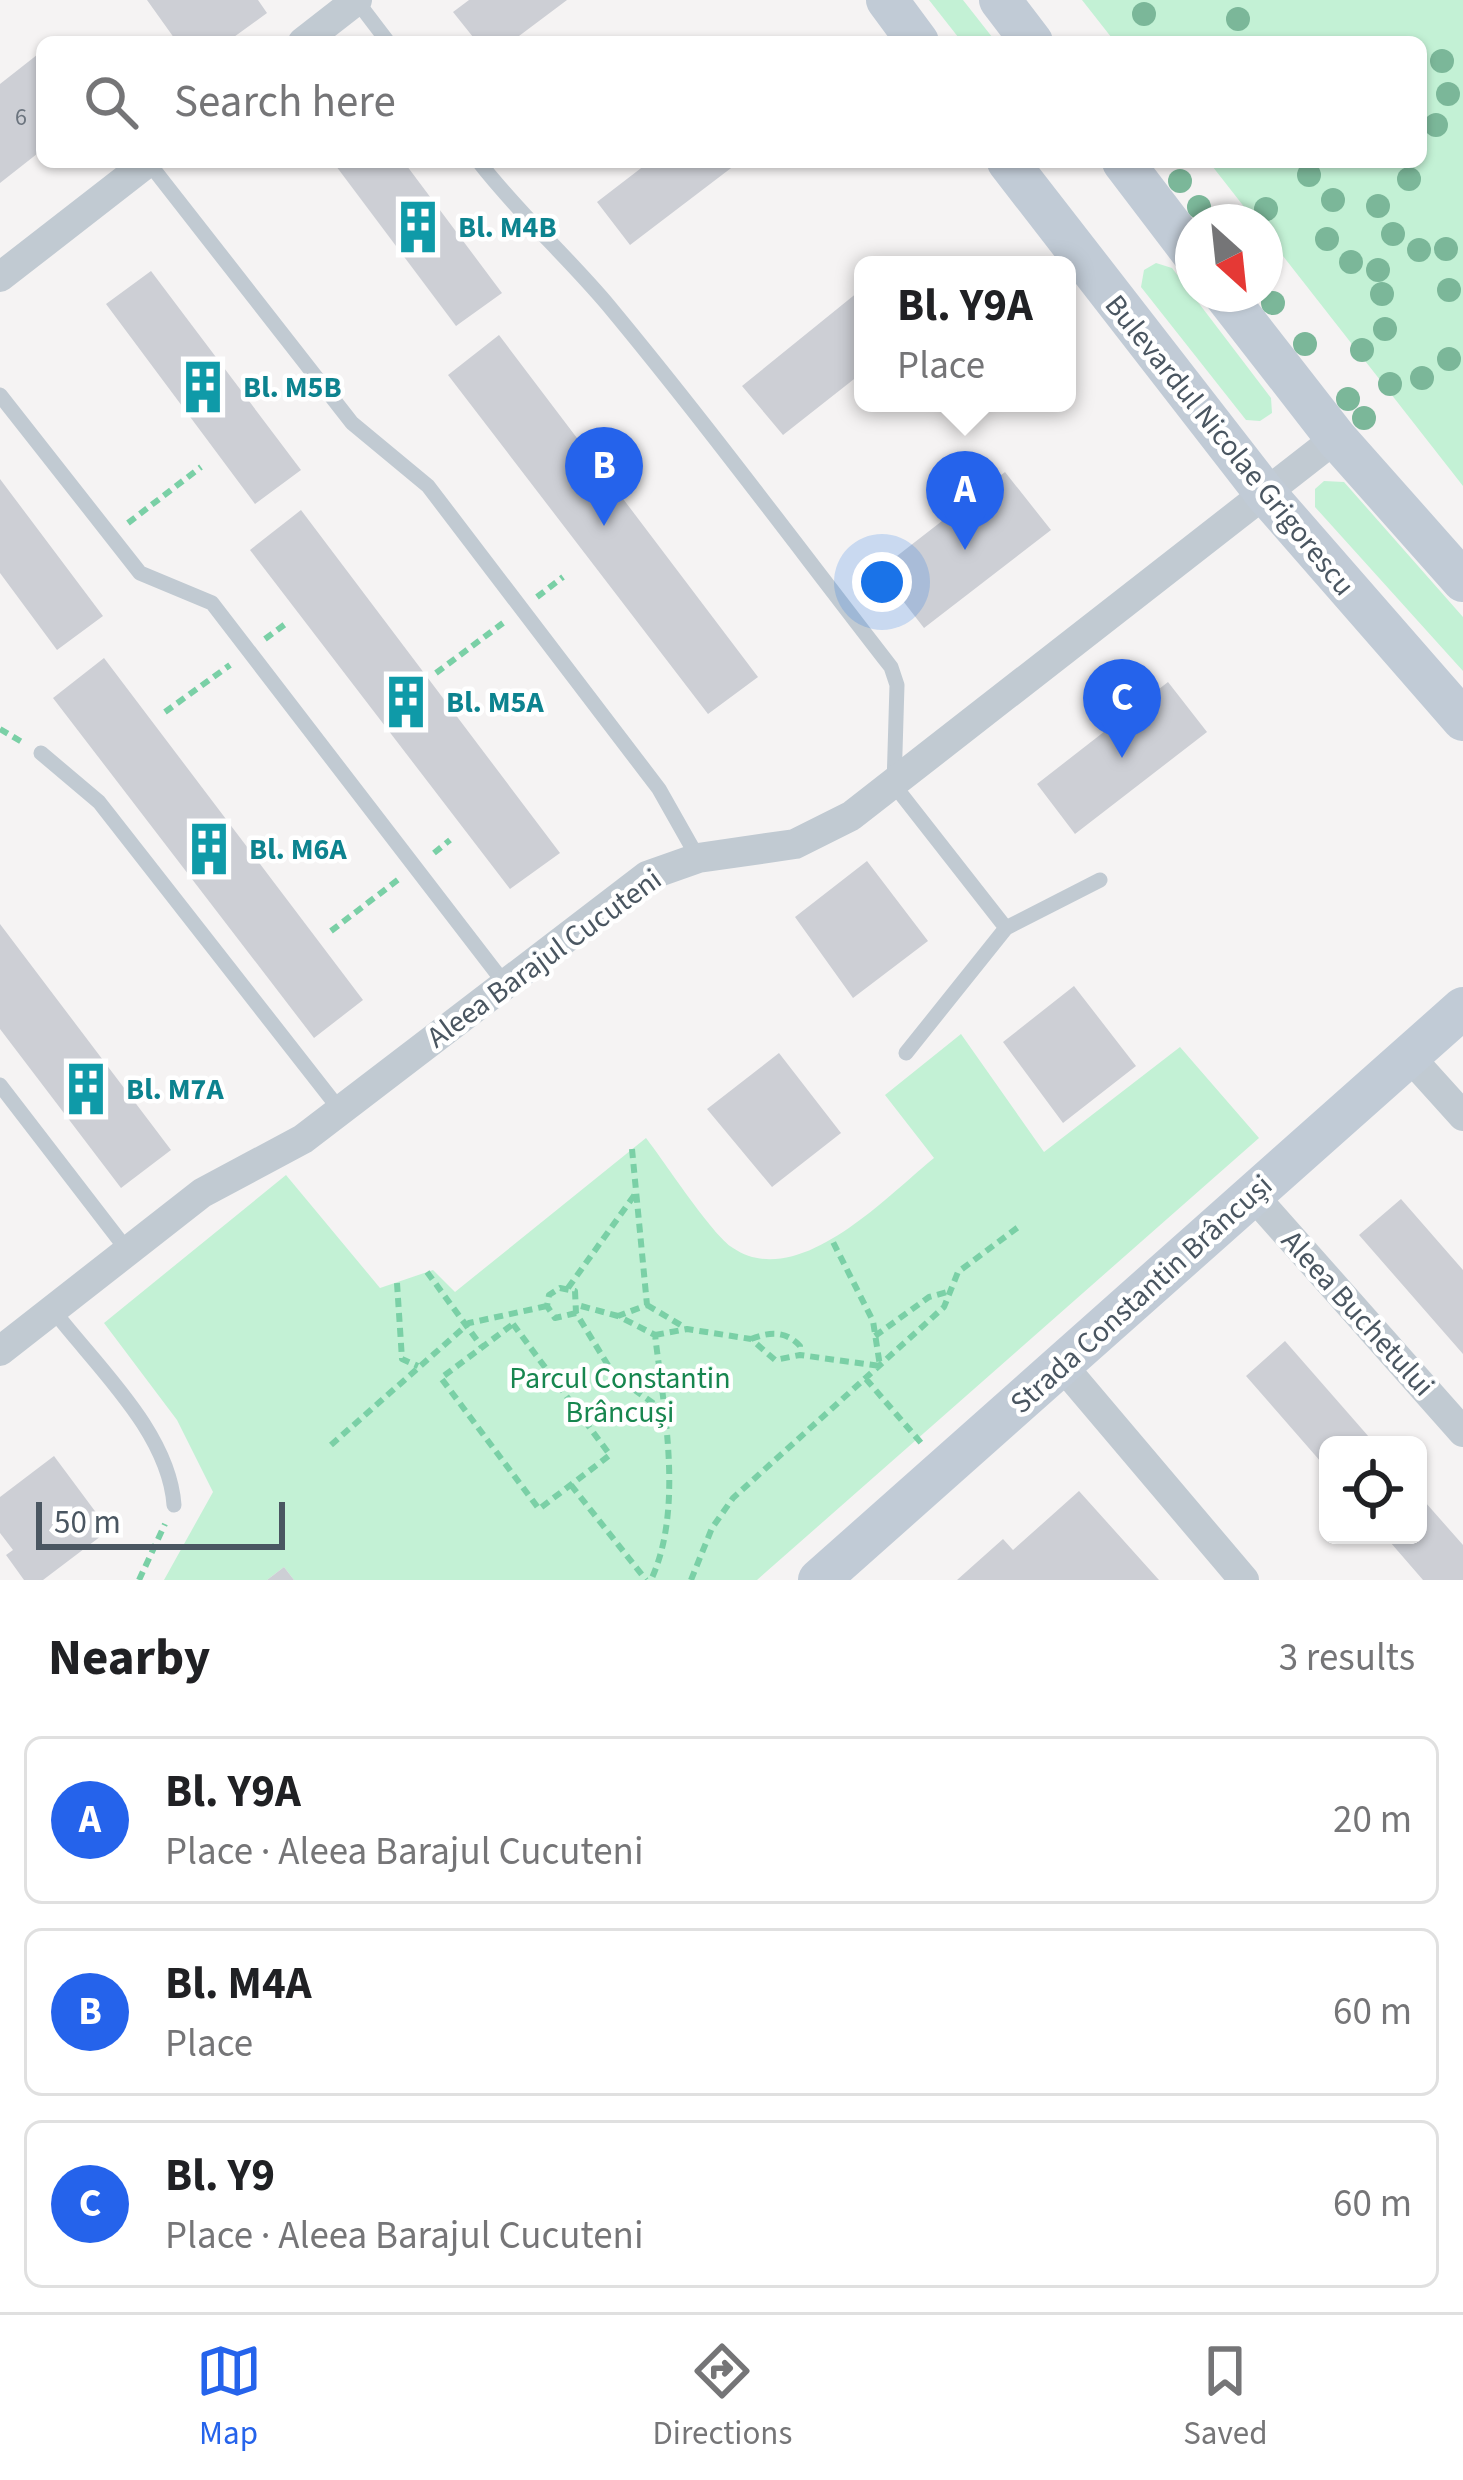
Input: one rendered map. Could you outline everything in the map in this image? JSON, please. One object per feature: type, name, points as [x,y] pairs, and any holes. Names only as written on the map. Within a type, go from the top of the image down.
[{"type":"main road","points":[[887,0],[914,36]]},
{"type":"main road","points":[[1000,0],[1027,36]]},
{"type":"main road","name":"Bulevardul Nicolae Grigorescu","points":[[1013,168],[1264,492],[1463,720]]},
{"type":"main road","points":[[1128,168],[1175,230]]},
{"type":"main road","points":[[1238,312],[1336,438],[1463,581]]},
{"type":"main road","name":"Strada Constantin Brâncuși","points":[[819,1580],[1463,1007]]},
{"type":"street","points":[[311,36],[356,0]]},
{"type":"street","points":[[0,277],[140,168]]},
{"type":"street","name":"Aleea Barajul Cucuteni","points":[[0,1351],[202,1193],[284,1150],[340,1111],[647,876],[698,858],[795,844],[851,816],[1336,438]]},
{"type":"street","points":[[1408,1055],[1463,1116]]},
{"type":"street","name":"Aleea Buchetului","points":[[1252,1194],[1463,1432]]},
{"type":"street","points":[[1061,1364],[1244,1580]]},
{"type":"lane","points":[[356,0],[383,36]]},
{"type":"lane","points":[[153,168],[352,423],[428,486],[659,789],[698,858]]},
{"type":"lane","points":[[484,168],[523,220],[599,295],[673,384],[890,667],[897,685],[894,785],[1006,928]]},
{"type":"lane","points":[[0,395],[140,573],[212,603],[505,984]]},
{"type":"lane","points":[[41,753],[99,802],[340,1111]]},
{"type":"lane","points":[[905,1053],[1006,928],[1100,880]]},
{"type":"lane","points":[[0,1085],[127,1250]]},
{"type":"lane","points":[[53,1310],[158,1448],[172,1474],[174,1504]]},
{"type":"path","points":[[110,536],[202,466]]},
{"type":"path","points":[[436,673],[563,577]]},
{"type":"path","points":[[165,712],[287,622]]},
{"type":"path","points":[[331,931],[450,840]]},
{"type":"path","points":[[632,1149],[647,1305]]},
{"type":"path","points":[[547,1306],[554,1290],[568,1288],[636,1192]]},
{"type":"path","points":[[691,1580],[712,1528],[733,1498],[944,1307],[958,1272],[1021,1225]]},
{"type":"path","points":[[832,1240],[875,1336],[880,1366]]},
{"type":"path","points":[[428,1272],[482,1347]]},
{"type":"path","points":[[397,1283],[402,1359],[418,1366]]},
{"type":"path","points":[[568,1288],[614,1376],[664,1411]]},
{"type":"path","points":[[875,1336],[929,1297],[951,1291]]},
{"type":"path","points":[[618,1316],[647,1305]]},
{"type":"path","points":[[647,1305],[687,1329]]},
{"type":"path","points":[[331,1445],[466,1325],[547,1306]]},
{"type":"path","points":[[547,1306],[562,1320],[578,1310],[618,1316],[655,1335],[687,1329],[751,1339],[768,1333],[788,1336],[800,1346],[800,1354]]},
{"type":"path","points":[[513,1324],[610,1455],[571,1484],[538,1508],[441,1378],[513,1324]]},
{"type":"path","points":[[571,1484],[649,1580],[667,1533],[664,1411],[655,1335]]},
{"type":"path","points":[[751,1339],[775,1360],[800,1354],[880,1366]]},
{"type":"path","points":[[866,1379],[944,1469]]},
{"type":"path","points":[[139,1580],[174,1504]]},
{"type":"green space","points":[[929,0],[963,0],[991,36],[957,36]]},
{"type":"green space","points":[[1082,0],[1463,0],[1463,486],[1283,256],[1283,204],[1242,204],[1214,168],[1427,168],[1427,36],[1110,36]]},
{"type":"green space","points":[[1156,263],[1172,268],[1175,312],[1206,312],[1271,398],[1272,413],[1260,421],[1246,420],[1141,287],[1144,270]]},
{"type":"green space","points":[[1324,481],[1344,482],[1463,617],[1463,671],[1315,507],[1315,489]]},
{"type":"green space","name":"Parcul Constantin Brâncuși","points":[[961,1034],[1044,1152],[1180,1047],[1259,1138],[757,1580],[294,1580],[284,1567],[267,1580],[164,1580],[213,1492],[177,1420],[104,1323],[286,1175],[380,1288],[433,1270],[455,1292],[646,1138],[701,1214],[733,1248],[758,1258],[785,1258],[840,1234],[934,1158],[885,1095]]},
{"type":"building","points":[[147,0],[258,0],[267,13],[235,36],[173,36]]},
{"type":"building","points":[[469,0],[567,0],[519,36],[472,36],[453,12]]},
{"type":"building","points":[[36,56],[36,155],[0,183],[0,84]]},
{"type":"building","name":"Bl. M4B","points":[[338,168],[408,168],[502,293],[456,326]]},
{"type":"building","points":[[641,168],[731,168],[630,245],[597,202]]},
{"type":"building","name":"Bl. M5B","points":[[151,271],[301,470],[255,504],[106,304]]},
{"type":"building","points":[[854,295],[854,379],[783,435],[742,386]]},
{"type":"building","points":[[499,335],[758,677],[708,714],[448,375]]},
{"type":"building","points":[[1005,472],[1051,530],[924,628],[879,570]]},
{"type":"building","points":[[0,479],[103,616],[57,650],[0,573]]},
{"type":"building","name":"Bl. M5A","points":[[301,510],[560,853],[510,889],[250,550]]},
{"type":"building","name":"Bl. M6A","points":[[104,658],[363,1000],[314,1038],[53,698]]},
{"type":"building","points":[[1168,682],[1207,732],[1075,834],[1037,784]]},
{"type":"building","points":[[867,861],[928,941],[853,998],[795,917]]},
{"type":"building","name":"Bl. M7A","points":[[0,924],[171,1150],[121,1188],[0,1029]]},
{"type":"building","points":[[1074,986],[1136,1066],[1063,1123],[1003,1042]]},
{"type":"building","points":[[779,1053],[841,1133],[772,1187],[707,1109]]},
{"type":"building","points":[[1401,1199],[1463,1270],[1463,1354],[1359,1235]]},
{"type":"building","points":[[1285,1341],[1368,1436],[1319,1436],[1319,1460],[1246,1376]]},
{"type":"building","points":[[54,1456],[109,1530],[43,1580],[24,1580],[6,1555],[13,1550],[0,1533],[0,1497]]},
{"type":"building","points":[[1079,1491],[1159,1580],[957,1580],[1003,1539],[1013,1550]]},
{"type":"building","points":[[1427,1504],[1463,1545],[1463,1580],[1423,1580],[1392,1544],[1427,1544]]},
{"type":"building","points":[[284,1567],[294,1580],[267,1580]]},
{"type":"place","name":"Bl. M4B","points":[[418,227]]},
{"type":"place","name":"Bl. M5B","points":[[203,387]]},
{"type":"place","name":"Bl. M4A","points":[[604,526]]},
{"type":"place","name":"Bl. Y9A","points":[[965,550]]},
{"type":"place","name":"Bl. M5A","points":[[406,702]]},
{"type":"place","name":"Bl. Y9","points":[[1122,758]]},
{"type":"place","name":"Bl. M6A","points":[[209,849]]},
{"type":"place","name":"Bl. M7A","points":[[86,1089]]}]
